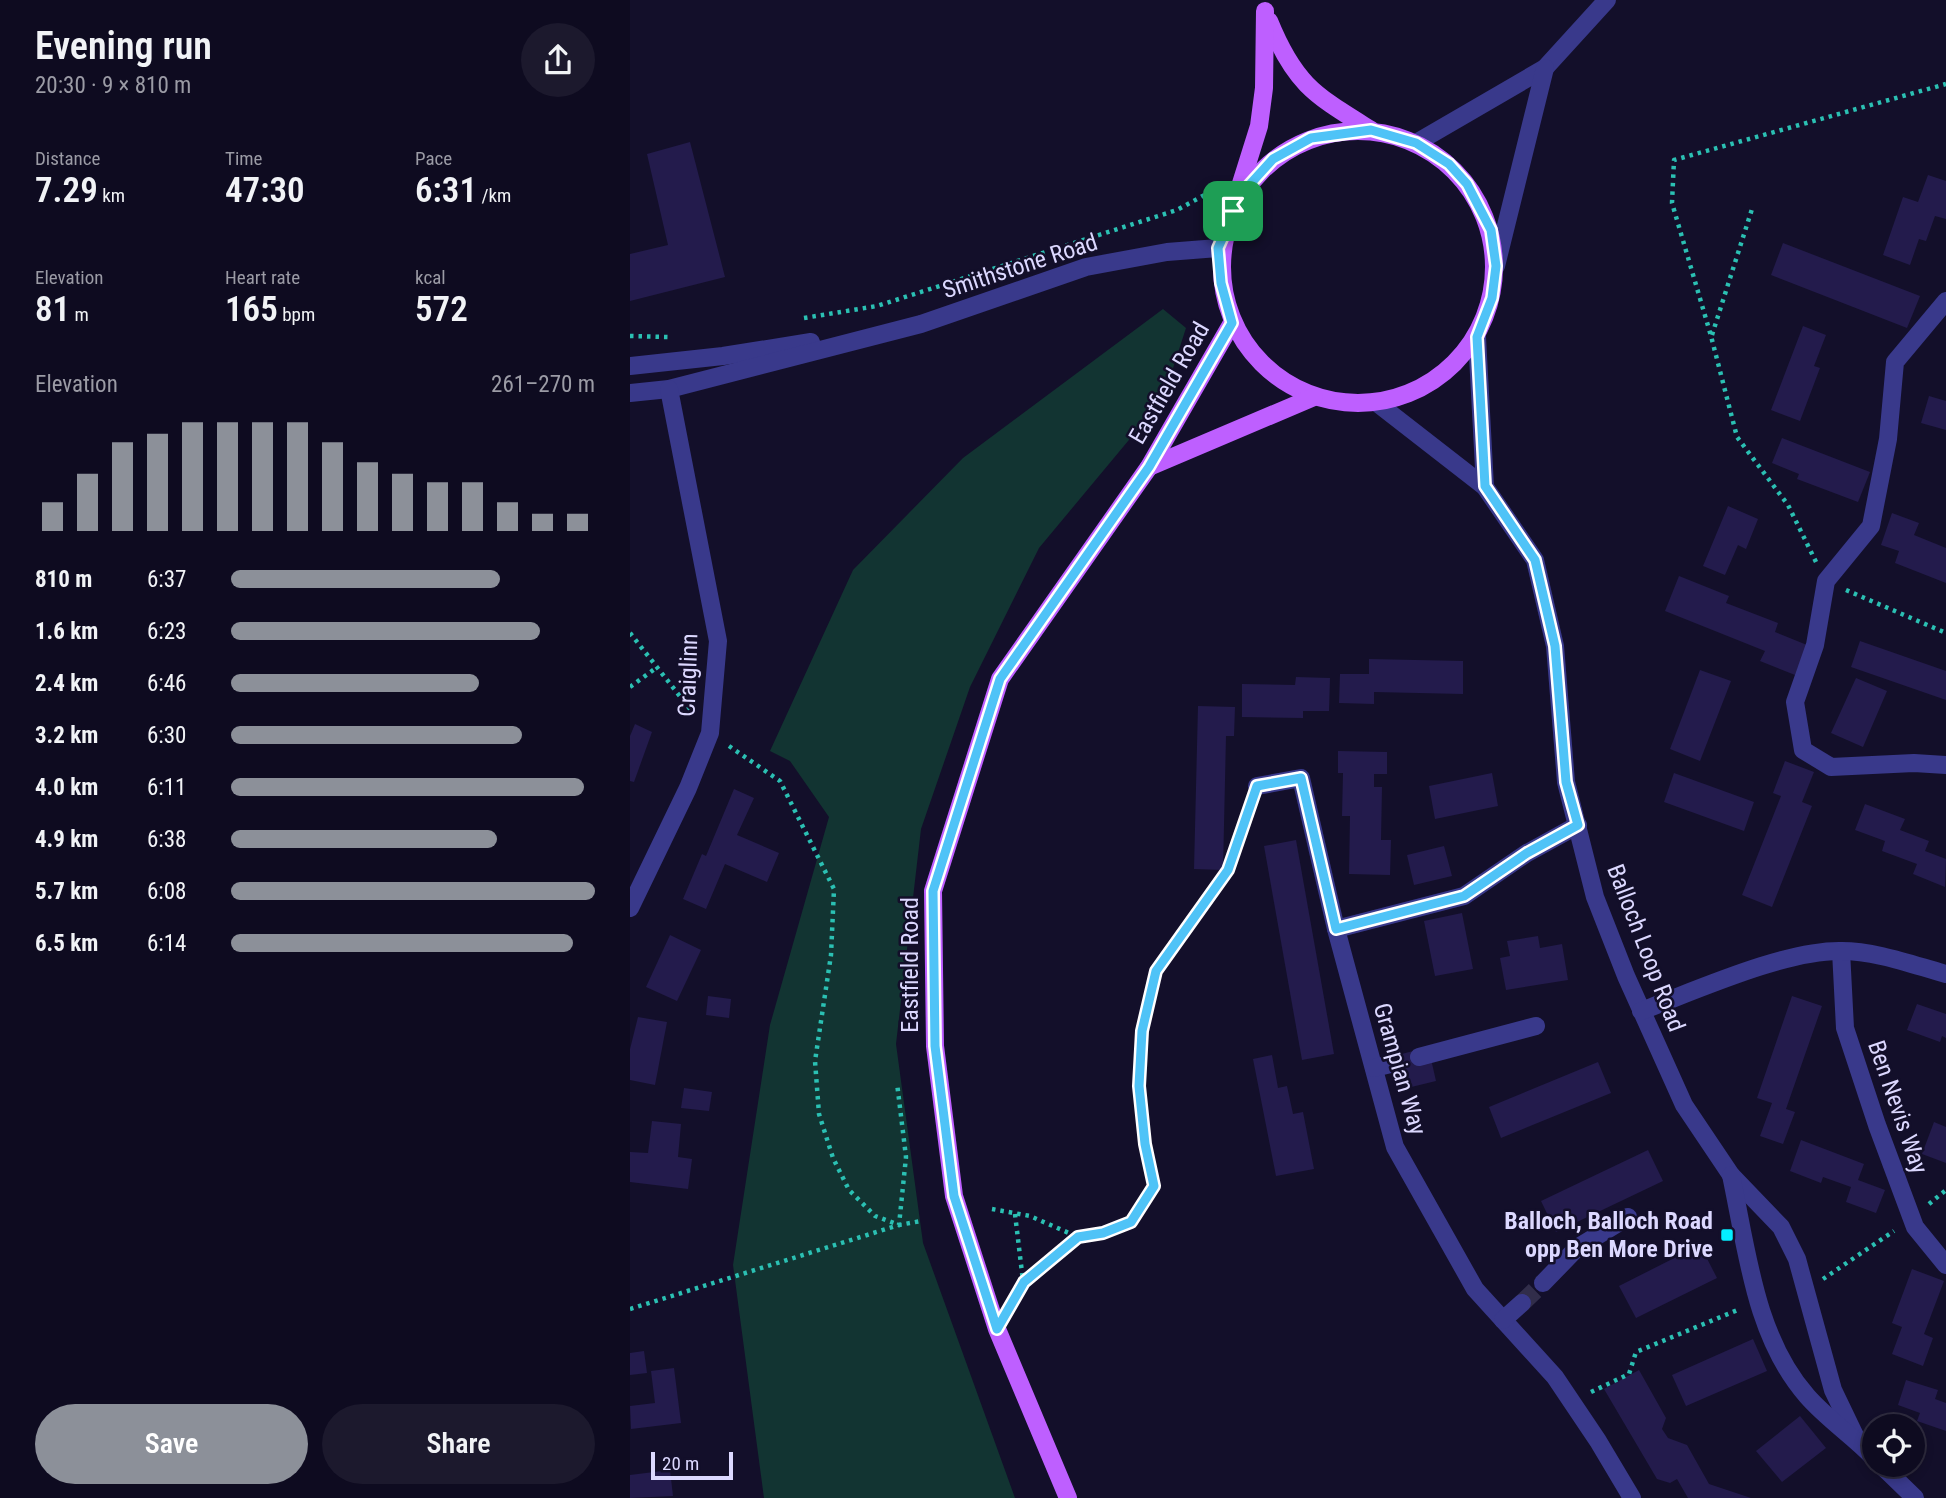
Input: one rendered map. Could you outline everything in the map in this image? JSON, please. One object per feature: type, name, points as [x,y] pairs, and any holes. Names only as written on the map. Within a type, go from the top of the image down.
[{"type":"main road","points":[[1264,6],[1276,38],[1297,77],[1316,95],[1371,130],[1416,143],[1449,164],[1467,184],[1491,230],[1496,266],[1492,298],[1477,337],[1451,368],[1426,386],[1377,403],[1314,397],[1279,379],[1251,353],[1232,323],[1221,283],[1218,248],[1233,211],[1259,126],[1264,88],[1264,6]]},
{"type":"main road","points":[[1233,211],[1243,192],[1273,159],[1311,138],[1371,130]]},
{"type":"main road","name":"Eastfield Road","points":[[1068,1498],[997,1329],[954,1196],[935,1046],[933,891],[1000,679],[1149,467],[1232,323]]},
{"type":"main road","name":"Eastfield Road","points":[[1149,467],[1314,397]]},
{"type":"street","points":[[1416,143],[1545,68],[1606,0]]},
{"type":"street","points":[[1496,266],[1545,68]]},
{"type":"street","name":"Smithstone Road","points":[[630,393],[669,389],[921,324],[1086,267],[1167,252],[1218,248]]},
{"type":"street","points":[[1946,300],[1895,362],[1888,439],[1871,526],[1826,581],[1815,645],[1795,702],[1803,750],[1831,767],[1914,763],[1946,765]]},
{"type":"street","name":"Smithstone Road","points":[[630,366],[723,356],[921,324]]},
{"type":"street","points":[[1477,337],[1485,486]]},
{"type":"street","name":"Craiglinn","points":[[630,908],[688,788],[710,733],[718,641],[669,389]]},
{"type":"street","name":"Balloch Loop Road","points":[[1377,403],[1485,486],[1535,560],[1555,646],[1566,782],[1595,897],[1641,1011],[1684,1105],[1731,1175],[1781,1227],[1797,1259],[1833,1390],[1857,1440]]},
{"type":"street","name":"Grampian Way","points":[[1257,786],[1301,778],[1336,929],[1395,1147],[1475,1289],[1555,1377],[1632,1498]]},
{"type":"street","points":[[1336,929],[1464,896],[1527,853],[1578,825]]},
{"type":"street","points":[[1641,1011],[1791,958],[1841,951],[1900,961],[1946,974]]},
{"type":"street","name":"Ben Nevis Way","points":[[1841,951],[1845,1028],[1877,1125],[1915,1227],[1946,1265]]},
{"type":"street","points":[[1419,1057],[1536,1026]]},
{"type":"street","points":[[1374,1068],[1395,1063]]},
{"type":"street","name":"Balloch Loop Road","points":[[1731,1175],[1749,1261],[1773,1344],[1808,1397],[1862,1445]]},
{"type":"street","points":[[1543,1283],[1577,1248],[1628,1217]]},
{"type":"street","points":[[1503,1320],[1522,1303]]},
{"type":"street","points":[[1893,1477],[1915,1498]]},
{"type":"path","points":[[1788,505],[1737,437],[1672,203],[1674,160],[1946,84]]},
{"type":"path","points":[[799,319],[877,306],[1177,210],[1210,192],[1223,169]]},
{"type":"path","points":[[1711,336],[1752,209]]},
{"type":"path","points":[[630,337],[670,337]]},
{"type":"path","points":[[630,633],[710,733],[780,781],[834,889],[831,955],[815,1061],[819,1114],[833,1158],[849,1190],[875,1216],[900,1225]]},
{"type":"path","points":[[630,687],[656,668]]},
{"type":"path","points":[[997,1329],[1024,1282],[1078,1237],[1103,1233],[1131,1222],[1154,1186],[1145,1144],[1139,1086],[1142,1031],[1156,971],[1228,870],[1257,786]]},
{"type":"path","points":[[897,1083],[906,1157],[900,1225]]},
{"type":"path","points":[[992,1209],[1030,1216],[1078,1237]]},
{"type":"path","points":[[1015,1214],[1024,1282]]},
{"type":"path","points":[[630,1309],[920,1221]]},
{"type":"green space","points":[[1163,309],[1186,328],[1163,399],[1039,548],[970,687],[921,829],[896,1044],[923,1243],[1015,1498],[764,1498],[733,1265],[770,1025],[829,817],[790,761],[770,751],[853,570],[963,458]]},
{"type":"building","points":[[690,142],[725,277],[630,301],[630,254],[668,245],[647,154]]},
{"type":"building","points":[[1928,175],[1946,181],[1946,219],[1935,216],[1926,241],[1919,239],[1910,265],[1883,255],[1903,197],[1918,202]]},
{"type":"building","points":[[1783,243],[1920,296],[1907,328],[1771,275]]},
{"type":"building","points":[[1803,326],[1826,335],[1814,366],[1820,368],[1800,421],[1771,410]]},
{"type":"building","points":[[1929,396],[1946,401],[1946,430],[1921,423]]},
{"type":"building","points":[[1782,438],[1870,472],[1858,502],[1797,479],[1799,474],[1772,463]]},
{"type":"building","points":[[1728,506],[1758,519],[1746,549],[1738,545],[1725,575],[1703,566]]},
{"type":"building","points":[[1892,513],[1919,523],[1914,535],[1946,548],[1946,583],[1895,563],[1899,551],[1881,545]]},
{"type":"building","points":[[1679,576],[1729,596],[1726,603],[1778,623],[1775,632],[1807,645],[1795,675],[1760,661],[1765,651],[1665,611]]},
{"type":"building","points":[[1860,641],[1946,671],[1946,700],[1851,667]]},
{"type":"building","points":[[1369,659],[1463,661],[1463,694],[1374,692],[1374,704],[1339,703],[1340,674],[1369,674]]},
{"type":"building","points":[[1700,670],[1731,681],[1700,761],[1670,749]]},
{"type":"building","points":[[1296,677],[1330,678],[1329,711],[1303,711],[1303,718],[1242,717],[1242,684],[1295,685]]},
{"type":"building","points":[[1856,678],[1887,691],[1863,747],[1831,733]]},
{"type":"building","points":[[1198,706],[1235,707],[1234,736],[1226,736],[1223,870],[1194,869]]},
{"type":"building","points":[[635,724],[652,732],[634,782],[630,781],[630,736]]},
{"type":"building","points":[[1338,751],[1387,752],[1387,774],[1374,774],[1374,787],[1382,787],[1381,840],[1391,840],[1390,875],[1349,874],[1350,816],[1342,816],[1343,773],[1338,773]]},
{"type":"building","points":[[1785,761],[1814,772],[1802,802],[1812,806],[1772,907],[1742,895],[1781,796],[1773,793]]},
{"type":"building","points":[[1492,773],[1498,806],[1435,819],[1429,786]]},
{"type":"building","points":[[1674,773],[1754,802],[1744,831],[1664,802]]},
{"type":"building","points":[[734,789],[754,798],[737,835],[779,853],[767,882],[725,864],[706,909],[683,899],[702,854],[706,856]]},
{"type":"building","points":[[1865,804],[1905,819],[1900,830],[1929,841],[1925,851],[1946,859],[1945,887],[1913,874],[1917,864],[1882,851],[1885,841],[1855,830]]},
{"type":"building","points":[[1296,840],[1334,1054],[1302,1060],[1264,846]]},
{"type":"building","points":[[1444,846],[1452,876],[1414,885],[1407,855]]},
{"type":"building","points":[[1462,913],[1473,969],[1435,976],[1424,921]]},
{"type":"building","points":[[670,935],[701,950],[677,1001],[646,987]]},
{"type":"building","points":[[1538,936],[1540,948],[1562,944],[1568,980],[1506,990],[1500,958],[1510,956],[1507,941]]},
{"type":"building","points":[[708,996],[731,999],[729,1018],[706,1015]]},
{"type":"building","points":[[1792,996],[1822,1006],[1786,1109],[1795,1112],[1783,1144],[1760,1136],[1772,1103],[1757,1098]]},
{"type":"building","points":[[1917,1004],[1946,1014],[1946,1038],[1942,1036],[1940,1042],[1907,1030]]},
{"type":"building","points":[[638,1017],[667,1022],[655,1085],[630,1080],[630,1049]]},
{"type":"building","points":[[1417,1050],[1431,1059],[1436,1081],[1399,1090],[1393,1069],[1394,1056]]},
{"type":"building","points":[[1272,1055],[1278,1088],[1287,1086],[1293,1114],[1303,1112],[1314,1169],[1276,1176],[1253,1059]]},
{"type":"building","points":[[1598,1062],[1611,1093],[1501,1138],[1489,1107]]},
{"type":"building","points":[[684,1088],[712,1092],[709,1111],[681,1108]]},
{"type":"building","points":[[652,1121],[681,1124],[678,1157],[692,1159],[688,1189],[630,1182],[630,1152],[648,1153]]},
{"type":"building","points":[[1934,1122],[1946,1127],[1946,1163],[1922,1154]]},
{"type":"building","points":[[1801,1140],[1864,1164],[1858,1180],[1885,1190],[1876,1213],[1846,1202],[1851,1187],[1823,1177],[1821,1183],[1790,1171]]},
{"type":"building","points":[[1648,1150],[1663,1181],[1556,1232],[1541,1201]]},
{"type":"building","points":[[1700,1245],[1717,1278],[1636,1318],[1619,1286]]},
{"type":"building","points":[[1912,1269],[1944,1281],[1924,1334],[1933,1338],[1923,1366],[1892,1354],[1902,1327],[1892,1323]]},
{"type":"building","points":[[1753,1339],[1767,1371],[1686,1406],[1672,1375]]},
{"type":"building","points":[[644,1351],[647,1373],[630,1375],[630,1353]]},
{"type":"building","points":[[674,1368],[681,1423],[631,1429],[630,1406],[655,1403],[651,1371]]},
{"type":"building","points":[[1639,1370],[1666,1418],[1662,1429],[1668,1438],[1687,1445],[1709,1484],[1751,1498],[1688,1498],[1677,1479],[1670,1483],[1657,1479],[1604,1389]]},
{"type":"building","points":[[1906,1380],[1938,1390],[1935,1399],[1946,1403],[1946,1431],[1925,1424],[1925,1414],[1898,1405]]},
{"type":"building","points":[[1800,1416],[1826,1448],[1782,1482],[1756,1451]]},
{"type":"building","points":[[670,1470],[673,1496],[630,1498],[630,1475]]},
{"type":"tunnel","points":[[1522,1303],[1543,1283]]},
{"type":"place","name":"Balloch, Balloch Road opp Ben More Drive","points":[[1727,1235]]},
{"type":"route","points":[[1371,130],[1416,143],[1449,164],[1467,184],[1491,230],[1496,266],[1492,298],[1477,337],[1485,486],[1535,560],[1555,646],[1566,782],[1578,825],[1527,853],[1464,896],[1336,929],[1301,778],[1257,786],[1228,870],[1156,971],[1142,1031],[1139,1086],[1145,1144],[1154,1186],[1131,1222],[1103,1233],[1078,1237],[1024,1282],[997,1329],[954,1196],[935,1046],[933,891],[1000,679],[1149,467],[1232,323],[1221,283],[1218,248],[1233,211],[1243,192],[1273,159],[1311,138],[1371,130]]}]
